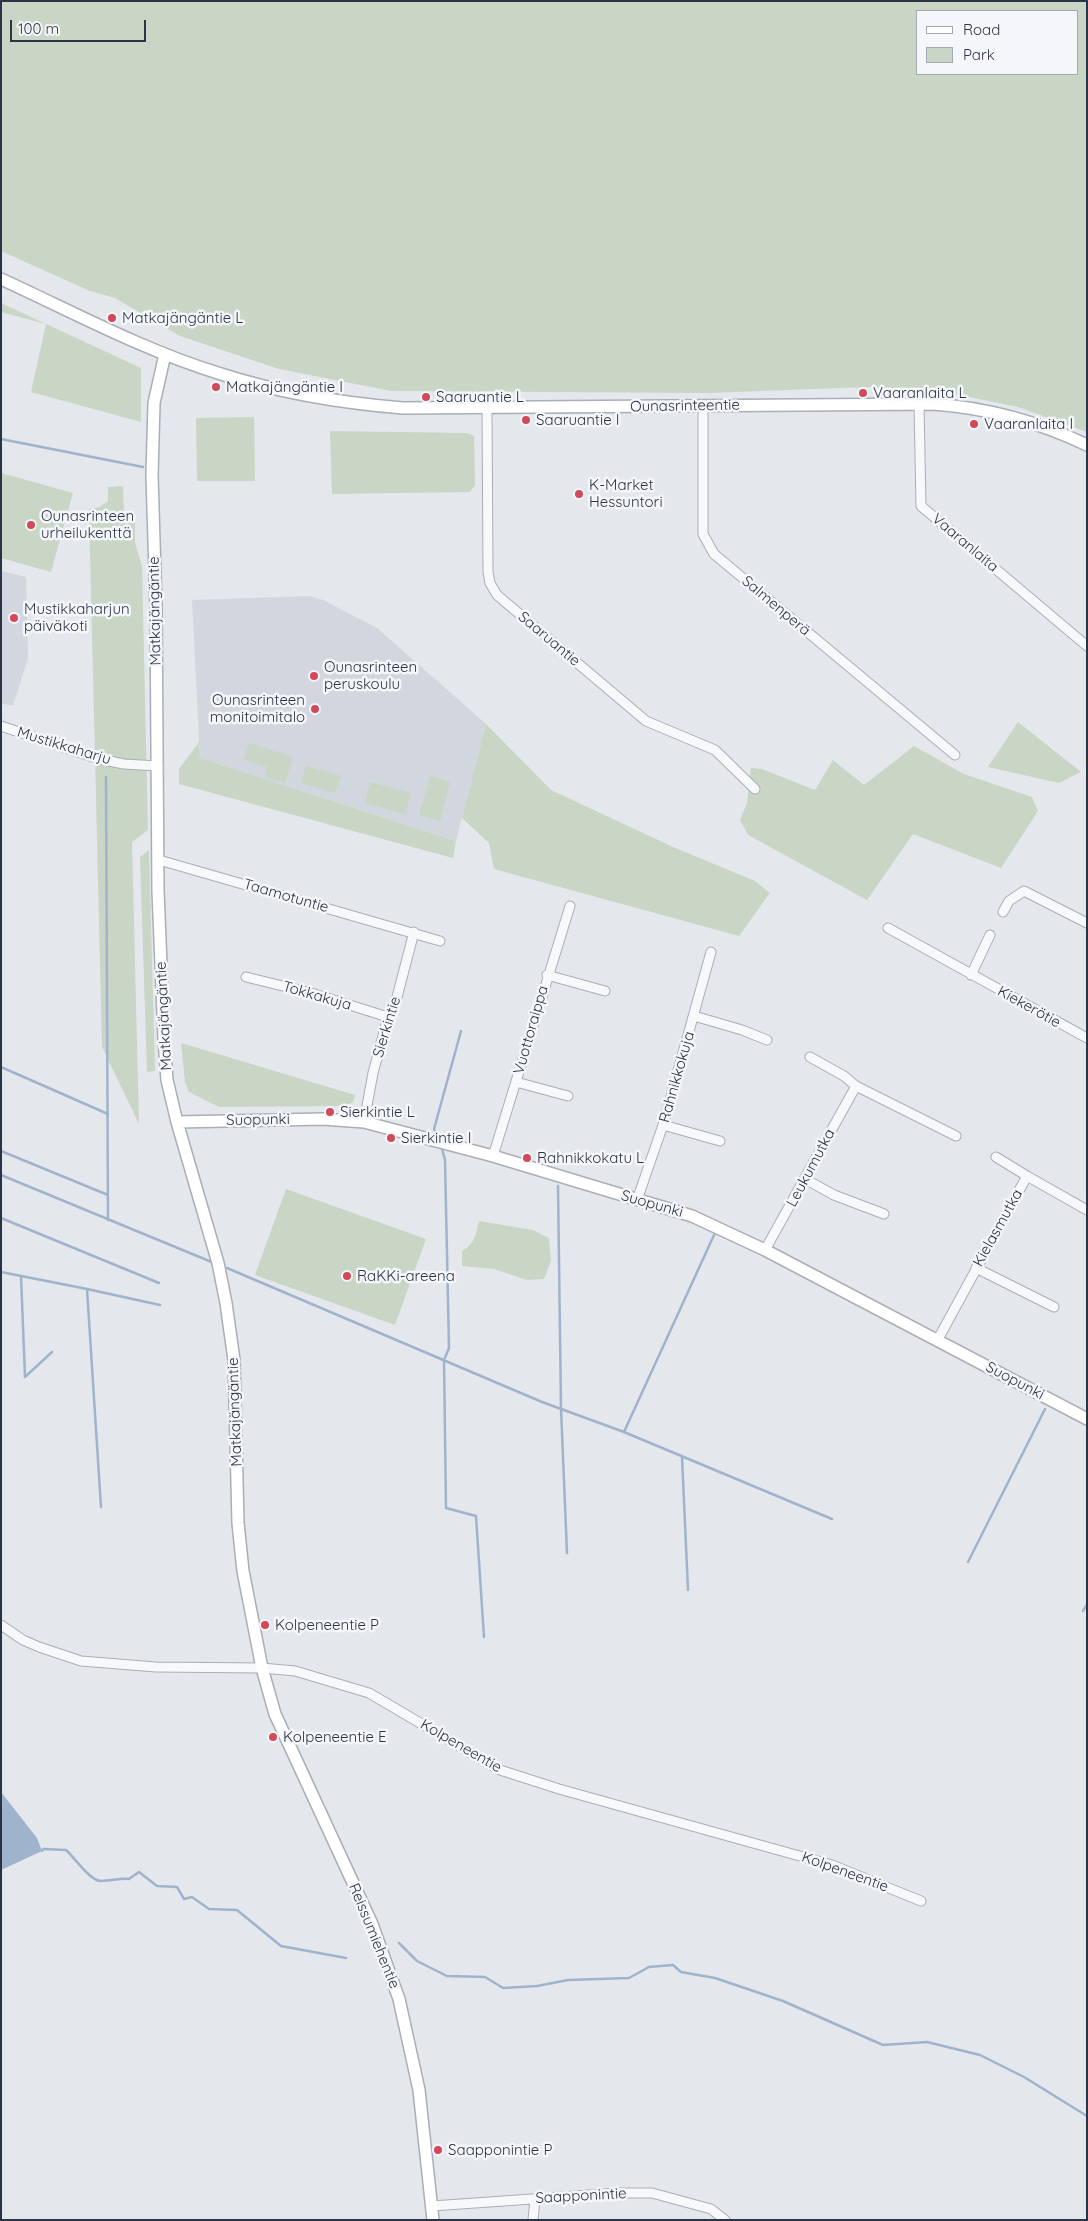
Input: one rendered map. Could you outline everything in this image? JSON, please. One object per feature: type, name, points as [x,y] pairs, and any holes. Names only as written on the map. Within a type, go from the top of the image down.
[{"type":"street","name":"Ounasrinteentie","points":[[1,279],[165,354],[220,374],[256,384],[341,402],[403,408],[919,404],[976,409],[1022,420],[1047,427],[1087,445]]},
{"type":"street","name":"Matkajängäntie","points":[[165,354],[154,403],[152,475],[159,860],[164,1039],[167,1080],[177,1122],[218,1264],[226,1303],[234,1360],[238,1523],[244,1571],[262,1668]]},
{"type":"street","name":"Vaaranlaita","points":[[919,404],[921,506],[1087,646]]},
{"type":"street","name":"Salmenperä","points":[[703,406],[703,534],[714,554],[955,755]]},
{"type":"street","name":"Saaruantie","points":[[487,408],[488,572],[490,583],[497,595],[646,721],[715,750],[755,790]]},
{"type":"street","name":"Mustikkaharju","points":[[1,726],[99,759],[124,764],[158,766]]},
{"type":"street","name":"Taamotuntie","points":[[159,860],[440,941]]},
{"type":"street","points":[[1003,912],[1010,902],[1024,891],[1087,923]]},
{"type":"street","name":"Vuottoraippa","points":[[493,1156],[547,975],[570,906]]},
{"type":"street","name":"Kiekerötie","points":[[888,928],[1087,1038]]},
{"type":"street","name":"Sierkintie","points":[[364,1122],[373,1074],[388,1017],[397,998],[414,932]]},
{"type":"street","points":[[971,975],[990,935]]},
{"type":"street","name":"Rahnikkokuja","points":[[637,1200],[663,1125],[711,952]]},
{"type":"street","points":[[547,975],[605,991]]},
{"type":"street","name":"Tokkakuja","points":[[246,977],[311,993],[388,1017]]},
{"type":"street","points":[[694,1016],[742,1030],[767,1040]]},
{"type":"street","points":[[810,1057],[844,1076],[856,1086],[956,1136]]},
{"type":"street","points":[[516,1082],[568,1096]]},
{"type":"street","name":"Leukumutka","points":[[765,1250],[856,1086]]},
{"type":"street","name":"Suopunki","points":[[177,1122],[323,1119],[364,1122],[493,1156],[692,1216],[765,1250],[1087,1419]]},
{"type":"street","points":[[663,1125],[720,1141]]},
{"type":"street","points":[[996,1157],[1027,1176]]},
{"type":"street","name":"Kielasmutka","points":[[937,1341],[1027,1176],[1087,1210]]},
{"type":"street","points":[[805,1179],[834,1195],[884,1214]]},
{"type":"street","points":[[976,1268],[1054,1307]]},
{"type":"street","name":"Kolpeneentie","points":[[1,1625],[23,1640],[81,1661],[156,1667],[262,1668],[295,1672],[369,1692],[500,1770],[559,1789],[832,1864],[921,1900]]},
{"type":"street","name":"Reissumiehentie","points":[[262,1668],[275,1714],[372,1924],[399,1999],[419,2090],[433,2220]]},
{"type":"street","name":"Saapponintie","points":[[432,2206],[618,2193],[652,2193],[711,2209],[725,2220]]},
{"type":"street","points":[[533,2220],[535,2199]]},
{"type":"shaded area","name":"Mustikkaharjun päiväkoti","points":[[1,571],[26,577],[28,658],[13,706],[1,703]]},
{"type":"shaded area","name":"Ounasrinteen peruskoulu","points":[[309,596],[323,600],[377,628],[486,724],[456,841],[200,758],[192,600]]},
{"type":"green space","points":[[1,1],[1087,1],[1087,432],[1018,407],[949,393],[867,387],[709,393],[391,391],[279,369],[180,336],[115,298],[90,291],[1,251]]},
{"type":"green space","points":[[1,303],[141,368],[141,422],[31,392],[46,324],[1,312]]},
{"type":"green space","points":[[254,417],[255,481],[197,481],[196,418]]},
{"type":"green space","points":[[330,431],[467,433],[474,436],[475,486],[469,492],[332,494]]},
{"type":"green space","name":"Ounasrinteen urheilukenttä","points":[[1,473],[73,493],[51,572],[1,558]]},
{"type":"green space","points":[[123,486],[124,516],[135,519],[135,543],[142,566],[148,830],[132,842],[139,1124],[102,1047],[89,509],[100,507],[108,501],[108,487]]},
{"type":"green space","points":[[1018,722],[1081,772],[1059,783],[988,767]]},
{"type":"green space","points":[[486,724],[551,790],[673,847],[755,881],[770,893],[739,936],[494,869],[489,843],[462,818]]},
{"type":"green space","points":[[199,742],[200,758],[456,841],[453,858],[179,784],[179,769]]},
{"type":"green space","points":[[249,743],[293,757],[285,783],[265,777],[267,767],[244,760]]},
{"type":"green space","points":[[914,746],[964,774],[1032,797],[1038,811],[1001,868],[913,834],[867,900],[748,835],[740,820],[747,803],[751,768],[762,769],[815,790],[833,760],[864,785]]},
{"type":"green space","points":[[306,766],[341,776],[335,793],[301,783]]},
{"type":"green space","points":[[430,776],[450,782],[440,821],[419,815]]},
{"type":"green space","points":[[370,782],[411,793],[405,814],[365,803]]},
{"type":"green space","points":[[149,850],[155,1071],[147,1072],[140,857]]},
{"type":"green space","points":[[181,1043],[355,1095],[353,1102],[345,1106],[219,1107],[189,1092],[185,1082]]},
{"type":"green space","points":[[286,1189],[426,1239],[395,1325],[255,1275]]},
{"type":"green space","points":[[479,1221],[533,1230],[549,1238],[551,1261],[544,1279],[527,1280],[494,1269],[462,1266],[462,1251],[472,1242]]},
{"type":"water","points":[[1,1792],[37,1838],[42,1851],[1,1870]]},
{"type":"waterway","points":[[1,439],[143,467]]},
{"type":"waterway","points":[[106,777],[108,1220]]},
{"type":"waterway","points":[[438,1138],[434,1129],[461,1031]]},
{"type":"waterway","points":[[1,1067],[108,1114]]},
{"type":"waterway","points":[[441,1145],[445,1160],[449,1348],[444,1360],[446,1508],[476,1516],[484,1637]]},
{"type":"waterway","points":[[1,1151],[108,1195]]},
{"type":"waterway","points":[[1,1175],[214,1263]]},
{"type":"waterway","points":[[558,1186],[561,1409],[567,1553]]},
{"type":"waterway","points":[[1,1218],[159,1283]]},
{"type":"waterway","points":[[624,1432],[714,1235]]},
{"type":"waterway","points":[[227,1268],[542,1402],[624,1432],[832,1519]]},
{"type":"waterway","points":[[1,1272],[87,1289],[101,1507]]},
{"type":"waterway","points":[[21,1276],[25,1377],[52,1352]]},
{"type":"waterway","points":[[87,1289],[160,1305]]},
{"type":"waterway","points":[[968,1562],[1045,1409]]},
{"type":"waterway","points":[[682,1457],[688,1590]]},
{"type":"waterway","points":[[1083,1611],[1087,1604]]},
{"type":"waterway","points":[[42,1851],[43,1849],[66,1850],[87,1873],[101,1881],[129,1879],[139,1872],[157,1886],[177,1887],[184,1899],[192,1897],[209,1909],[237,1910],[281,1946],[346,1958]]},
{"type":"waterway","points":[[399,1943],[417,1961],[447,1976],[485,1977],[503,1988],[537,1986],[568,1980],[629,1978],[649,1967],[673,1965],[681,1972],[715,1978],[783,2001],[883,2045],[927,2042],[980,2055],[1024,2077],[1087,2116]]},
{"type":"place","name":"Matkajängäntie L","points":[[112,318]]},
{"type":"place","name":"Matkajängäntie I","points":[[216,387]]},
{"type":"place","name":"Vaaranlaita L","points":[[863,393]]},
{"type":"place","name":"Saaruantie L","points":[[426,397]]},
{"type":"place","name":"Saaruantie I","points":[[526,420]]},
{"type":"place","name":"Vaaranlaita I","points":[[974,424]]},
{"type":"place","name":"K-Market Hessuntori","points":[[579,494]]},
{"type":"place","name":"Ounasrinteen urheilukenttä","points":[[31,525]]},
{"type":"place","name":"Mustikkaharjun päiväkoti","points":[[14,618]]},
{"type":"place","name":"Ounasrinteen peruskoulu","points":[[314,676]]},
{"type":"place","name":"Ounasrinteen monitoimitalo","points":[[315,709]]},
{"type":"place","name":"Sierkintie L","points":[[330,1112]]},
{"type":"place","name":"Sierkintie I","points":[[391,1138]]},
{"type":"place","name":"Rahnikkokatu L","points":[[527,1158]]},
{"type":"place","name":"RaKKi-areena","points":[[347,1276]]},
{"type":"place","name":"Kolpeneentie P","points":[[265,1625]]},
{"type":"place","name":"Kolpeneentie E","points":[[273,1737]]},
{"type":"place","name":"Saapponintie P","points":[[438,2150]]}]
